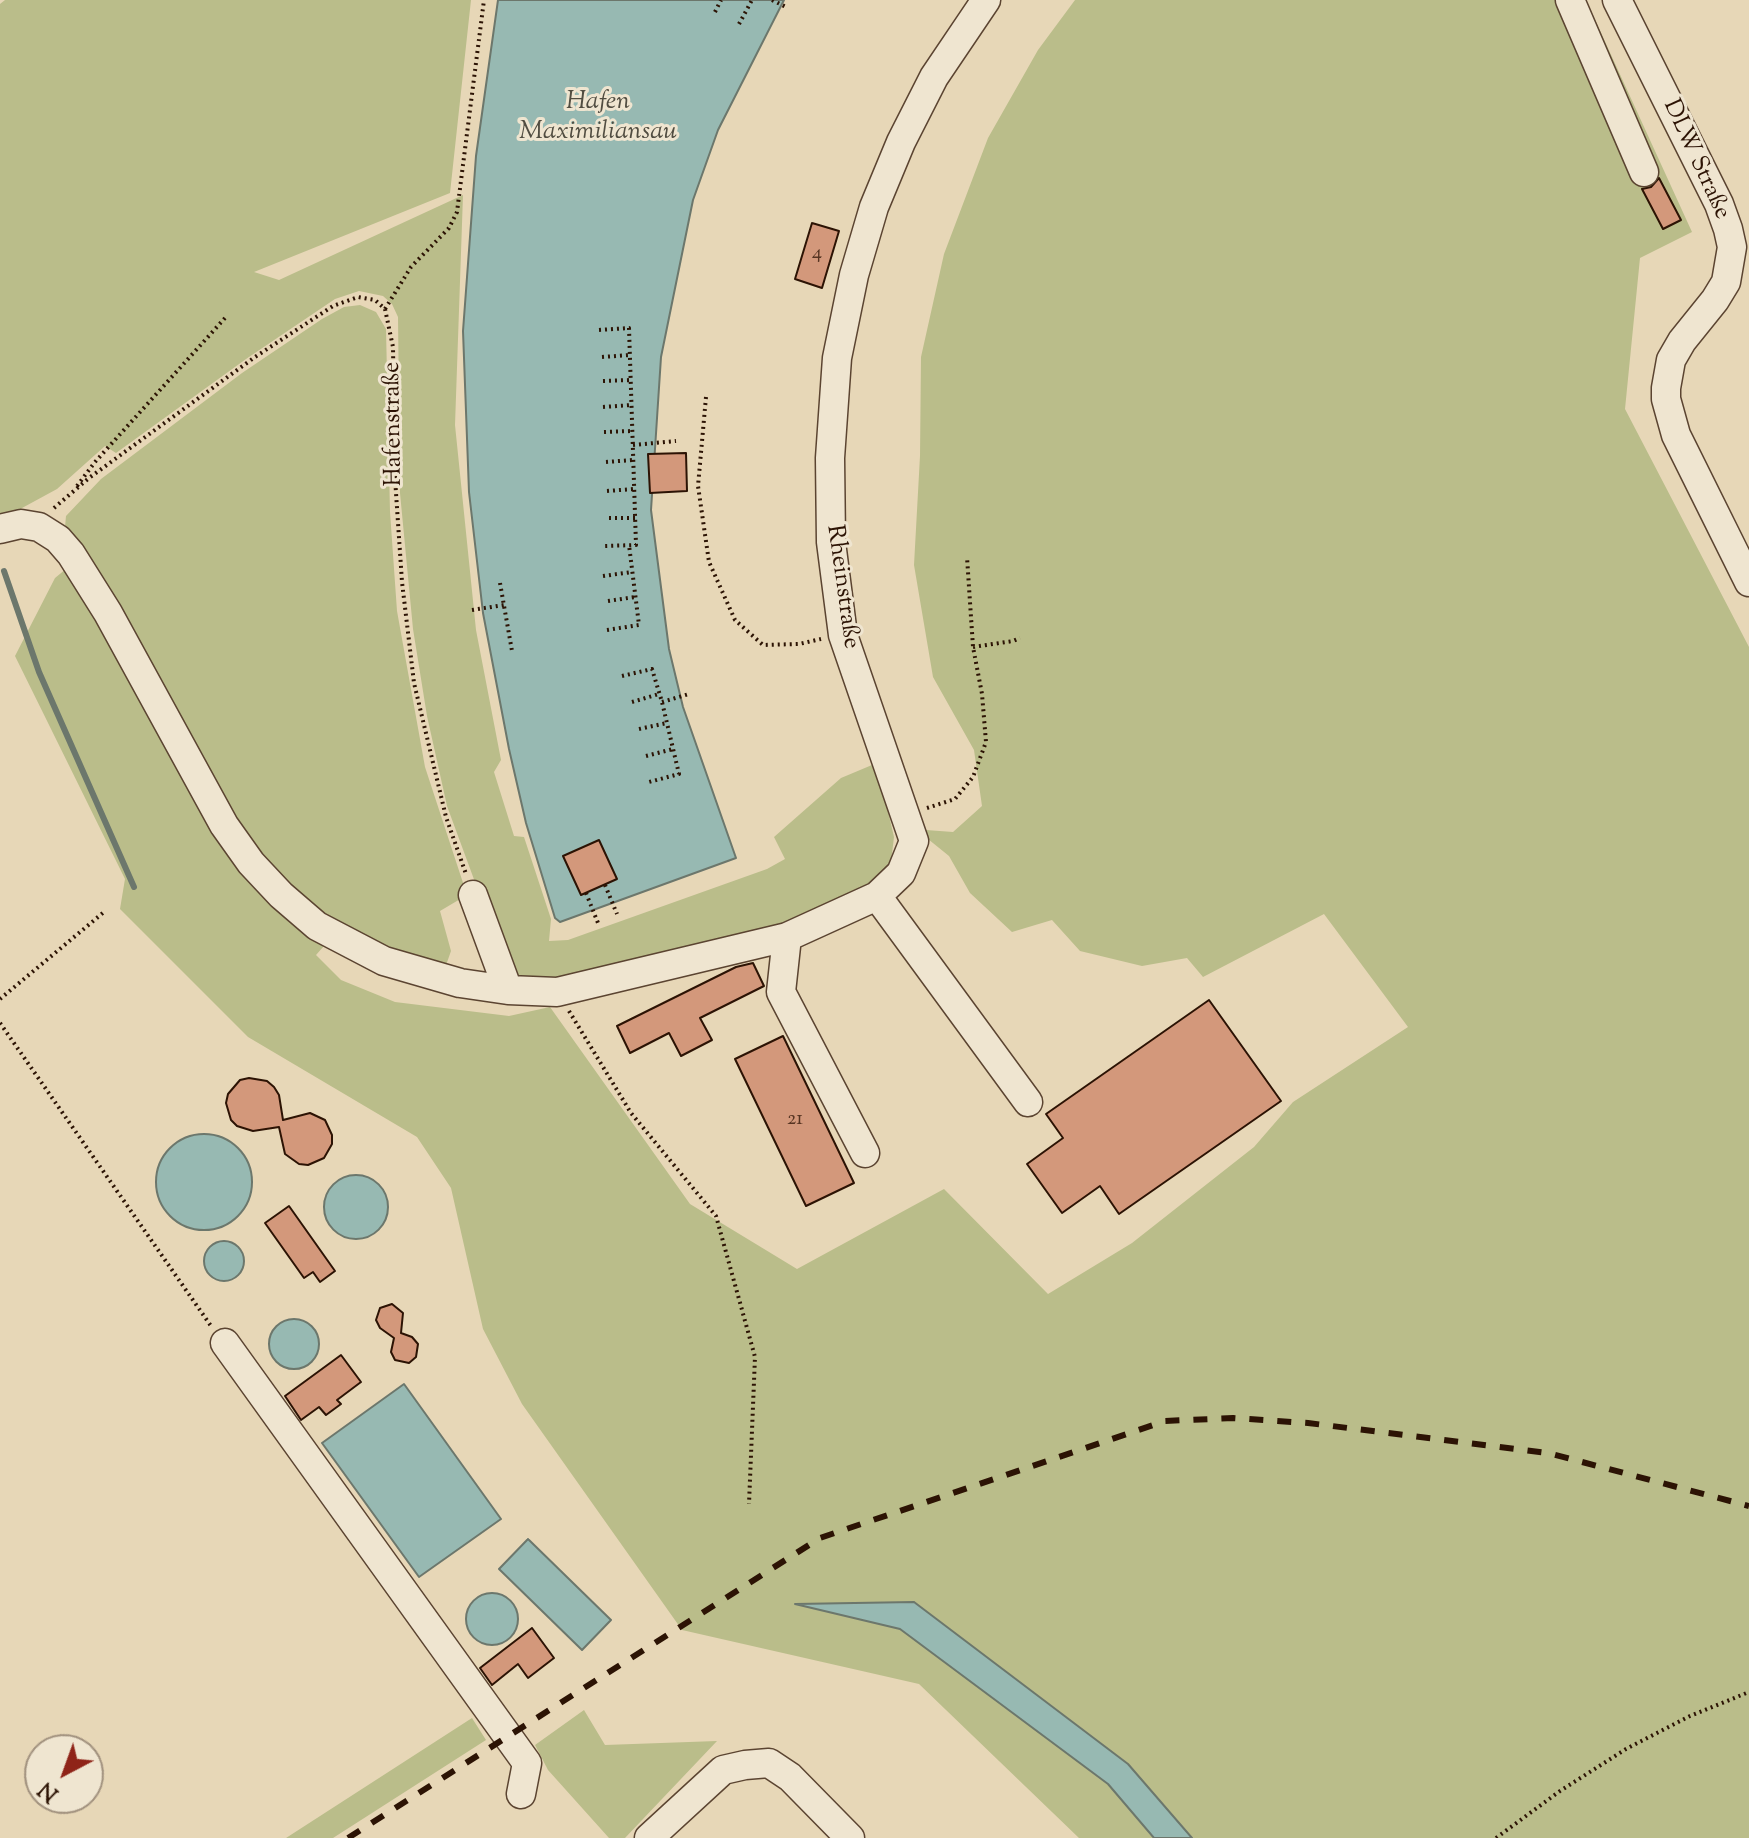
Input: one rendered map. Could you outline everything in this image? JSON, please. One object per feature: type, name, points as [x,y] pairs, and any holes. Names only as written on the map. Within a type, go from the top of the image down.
[{"type":"lane","name":"Rheinstraße","points":[[39,527],[58,539],[71,554],[115,626],[224,825],[251,863],[281,895],[317,926],[384,961],[460,983],[508,990],[557,992],[787,937],[877,896],[890,886],[909,858],[914,841],[843,635],[831,542],[830,458],[837,358],[854,275],[874,207],[901,142],[934,77],[986,0]]},
{"type":"lane","points":[[1570,0],[1644,172]]},
{"type":"lane","name":"DLW Straße","points":[[1617,0],[1719,204],[1732,247],[1738,285],[1671,360],[1666,399],[1676,435],[1749,582]]},
{"type":"lane","points":[[0,529],[21,524],[39,527]]},
{"type":"lane","points":[[473,895],[508,990]]},
{"type":"lane","points":[[877,896],[1028,1102]]},
{"type":"lane","points":[[787,937],[781,992],[865,1153]]},
{"type":"lane","points":[[225,1343],[527,1763],[521,1794]]},
{"type":"lane","points":[[649,1838],[723,1770],[769,1763],[790,1777],[850,1838]]},
{"type":"path","points":[[39,527],[73,491],[255,357],[333,306],[358,297],[375,300],[385,309],[411,267],[449,228],[457,212],[484,0]]},
{"type":"path","points":[[715,12],[721,0]]},
{"type":"path","points":[[739,24],[752,0]]},
{"type":"path","points":[[772,0],[786,7]]},
{"type":"path","name":"Hafenstraße","points":[[385,309],[393,347],[395,478],[402,582],[414,683],[446,817],[473,895]]},
{"type":"path","points":[[73,491],[95,462],[225,318]]},
{"type":"path","points":[[599,330],[629,328],[636,545],[604,546]]},
{"type":"path","points":[[602,357],[630,355]]},
{"type":"path","points":[[603,381],[631,380]]},
{"type":"path","points":[[706,397],[698,486],[709,562],[735,620],[763,645],[799,644],[843,635]]},
{"type":"path","points":[[603,407],[632,405]]},
{"type":"path","points":[[604,432],[632,431]]},
{"type":"path","points":[[633,445],[676,441]]},
{"type":"path","points":[[606,462],[633,460]]},
{"type":"path","points":[[607,491],[634,489]]},
{"type":"path","points":[[609,518],[635,518]]},
{"type":"path","points":[[607,630],[639,625],[629,545]]},
{"type":"path","points":[[907,816],[955,799],[973,777],[986,742],[982,694],[973,647],[967,557]]},
{"type":"path","points":[[603,576],[632,572]]},
{"type":"path","points":[[500,583],[512,651]]},
{"type":"path","points":[[608,601],[635,597]]},
{"type":"path","points":[[472,610],[504,605]]},
{"type":"path","points":[[973,647],[1020,638]]},
{"type":"path","points":[[622,676],[652,669],[662,702],[679,774],[649,782]]},
{"type":"path","points":[[632,702],[659,694]]},
{"type":"path","points":[[662,702],[689,694]]},
{"type":"path","points":[[639,729],[667,723]]},
{"type":"path","points":[[646,756],[673,749]]},
{"type":"path","points":[[605,885],[617,914]]},
{"type":"path","points":[[586,893],[598,923]]},
{"type":"path","points":[[0,999],[104,912]]},
{"type":"path","points":[[557,992],[631,1113],[716,1216],[755,1357],[749,1504]]},
{"type":"path","points":[[0,1023],[201,1315],[225,1343]]},
{"type":"path","points":[[1496,1838],[1560,1791],[1626,1749],[1690,1716],[1749,1692]]},
{"type":"green space","points":[[5,0],[471,0],[450,193],[254,272],[279,280],[463,195],[455,425],[476,630],[501,760],[494,772],[514,836],[524,837],[551,919],[549,941],[568,940],[767,869],[785,859],[774,837],[841,778],[872,765],[894,837],[891,862],[880,877],[849,896],[764,933],[550,983],[533,982],[515,975],[504,961],[447,806],[427,716],[413,629],[400,493],[398,317],[392,304],[383,296],[359,291],[335,299],[116,453],[105,446],[57,489],[0,520],[0,4]]},
{"type":"green space","points":[[1075,0],[1586,0],[1692,232],[1640,258],[1625,409],[1749,647],[1749,1838],[1192,1838],[1128,1764],[914,1602],[800,1605],[900,1628],[1108,1784],[1154,1838],[1079,1838],[919,1684],[682,1630],[522,1404],[483,1329],[451,1188],[417,1137],[248,1037],[120,909],[125,879],[15,656],[55,578],[83,555],[65,527],[66,516],[101,479],[242,373],[322,319],[344,307],[360,305],[376,312],[386,329],[390,512],[397,611],[425,767],[467,895],[440,911],[451,951],[444,971],[338,930],[316,955],[341,980],[395,1002],[509,1016],[550,1007],[690,1204],[797,1269],[944,1189],[1048,1294],[1132,1243],[1254,1147],[1293,1102],[1408,1027],[1324,914],[1203,977],[1187,958],[1142,966],[1080,951],[1052,920],[1012,932],[970,893],[949,856],[928,839],[926,830],[953,832],[982,806],[974,750],[933,677],[914,565],[921,357],[944,254],[988,138],[1038,50]]},
{"type":"green space","points":[[584,1710],[605,1745],[717,1741],[625,1838],[609,1838],[548,1770],[535,1745]]},
{"type":"green space","points":[[472,1718],[486,1740],[333,1838],[286,1838]]},
{"type":"water","name":"Hafen Maximiliansau","points":[[498,0],[784,0],[718,130],[693,200],[661,357],[651,510],[669,649],[683,707],[736,858],[560,922],[555,918],[526,823],[509,749],[483,613],[469,492],[463,331],[476,156]]},
{"type":"water","points":[[204,1134],[222,1138],[238,1148],[248,1164],[252,1182],[248,1200],[238,1216],[222,1226],[204,1230],[186,1226],[170,1216],[160,1200],[156,1182],[160,1164],[170,1148],[186,1138]]},
{"type":"water","points":[[356,1175],[368,1177],[379,1184],[386,1195],[386,1219],[379,1230],[368,1237],[356,1239],[344,1237],[333,1230],[326,1219],[324,1207],[326,1195],[333,1184],[344,1177]]},
{"type":"water","points":[[224,1241],[238,1247],[244,1261],[238,1275],[224,1281],[210,1275],[204,1261],[210,1247]]},
{"type":"water","points":[[294,1319],[311,1327],[319,1344],[311,1361],[294,1369],[277,1361],[269,1344],[277,1327]]},
{"type":"water","points":[[404,1384],[501,1519],[419,1577],[322,1443]]},
{"type":"water","points":[[528,1539],[611,1620],[582,1650],[499,1569]]},
{"type":"water","points":[[492,1593],[511,1600],[518,1619],[511,1638],[492,1645],[473,1638],[466,1619],[473,1600]]},
{"type":"water","points":[[914,1602],[1128,1764],[1192,1838],[1154,1838],[1108,1784],[900,1629],[795,1604]]},
{"type":"building","points":[[1659,178],[1681,220],[1663,229],[1642,189],[1651,187]]},
{"type":"building","points":[[812,223],[839,231],[822,288],[795,279]]},
{"type":"building","points":[[686,453],[687,491],[650,493],[648,454]]},
{"type":"building","points":[[599,840],[617,879],[581,895],[563,856]]},
{"type":"building","points":[[753,963],[764,986],[700,1018],[712,1040],[681,1056],[669,1033],[630,1053],[617,1026],[736,967]]},
{"type":"building","points":[[1209,1000],[1281,1101],[1119,1214],[1100,1186],[1062,1213],[1027,1164],[1063,1138],[1046,1114]]},
{"type":"building","points":[[783,1036],[854,1183],[806,1206],[735,1059]]},
{"type":"building","points":[[240,1080],[267,1081],[274,1087],[279,1095],[283,1120],[310,1113],[325,1120],[332,1135],[332,1144],[324,1158],[308,1165],[299,1164],[285,1154],[279,1127],[253,1131],[237,1126],[231,1120],[226,1103],[228,1094]]},
{"type":"building","points":[[289,1206],[335,1271],[320,1282],[313,1272],[304,1278],[265,1223]]},
{"type":"building","points":[[392,1304],[403,1313],[401,1333],[412,1337],[418,1344],[416,1357],[409,1363],[395,1360],[391,1352],[394,1338],[380,1328],[376,1320],[380,1308]]},
{"type":"building","points":[[341,1355],[361,1382],[337,1400],[341,1404],[326,1415],[319,1407],[301,1420],[285,1396]]},
{"type":"building","points":[[532,1628],[554,1658],[528,1678],[518,1664],[492,1685],[480,1668]]},
{"type":"waterway","points":[[4,571],[39,672],[134,887]]},
{"type":"railway","points":[[348,1838],[820,1538],[1165,1421],[1233,1418],[1308,1423],[1548,1453],[1749,1506]]}]
